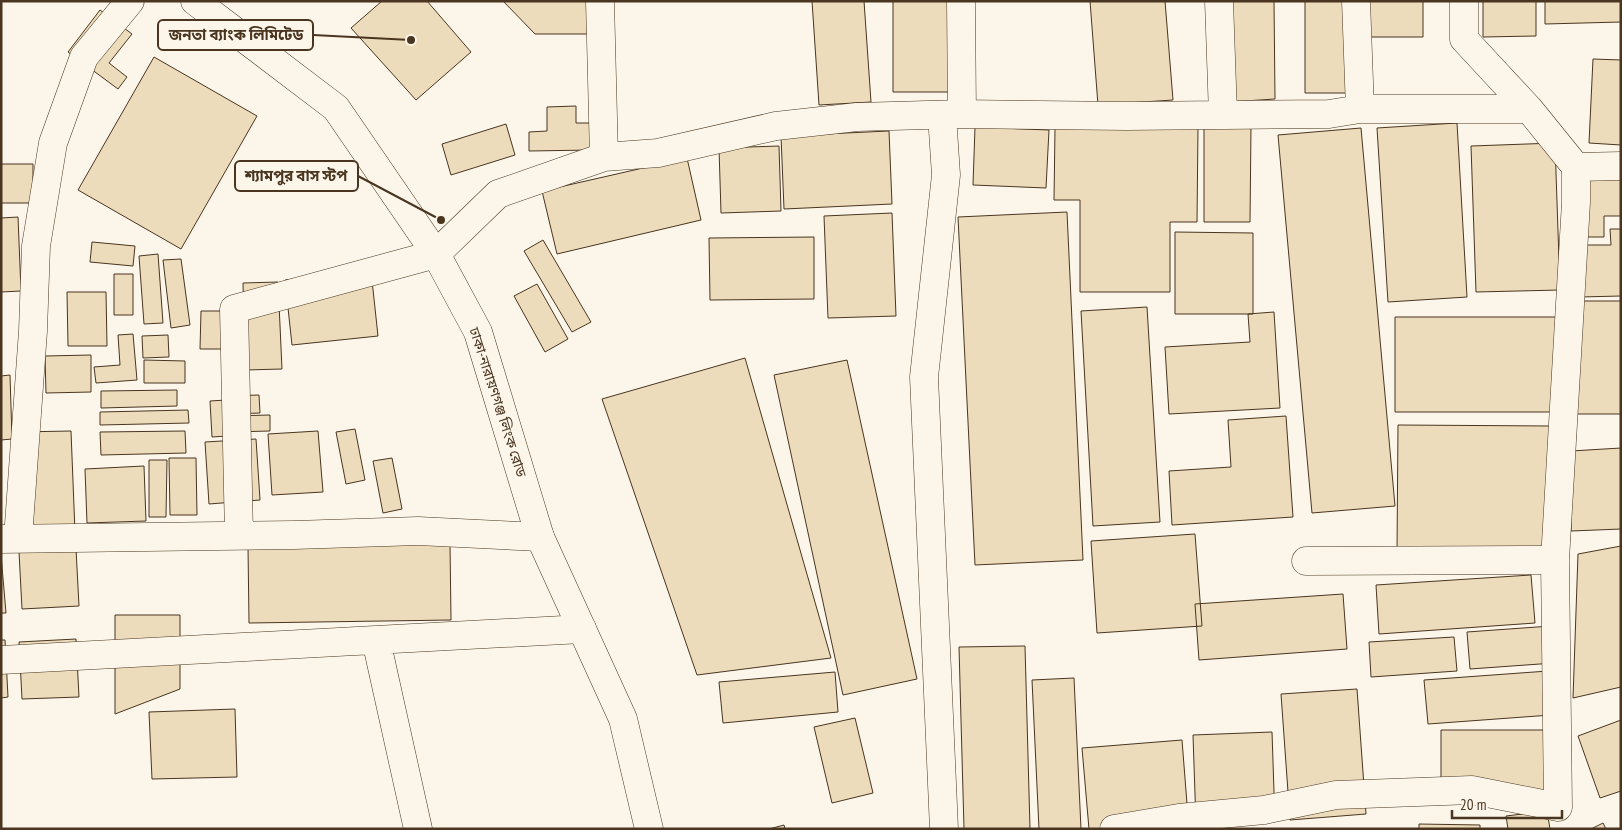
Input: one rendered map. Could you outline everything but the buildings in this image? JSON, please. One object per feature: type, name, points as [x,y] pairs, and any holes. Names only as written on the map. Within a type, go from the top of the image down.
[{"type":"main road","points":[[130,1],[84,57],[53,144],[36,246],[33,331],[10,539],[418,531],[540,537]]},
{"type":"main road","name":"ঢাকা-নারায়ণগঞ্জ লিংক রোড","points":[[196,1],[336,108],[436,254],[478,332],[540,537],[623,719],[649,829]]},
{"type":"main road","points":[[600,1],[604,157]]},
{"type":"main road","points":[[944,829],[924,377],[952,115],[961,1]]},
{"type":"main road","points":[[1220,1],[1223,115]]},
{"type":"main road","points":[[1356,1],[1360,109]]},
{"type":"main road","points":[[1114,829],[1179,818],[1264,810],[1336,795],[1472,790],[1559,818],[1555,560],[1576,202],[1576,167],[1529,109],[1464,39],[1464,1]]},
{"type":"main road","points":[[239,535],[234,310],[436,254],[498,194],[604,157],[658,153],[786,125],[857,117],[1329,114],[1360,109],[1529,109]]},
{"type":"main road","points":[[1576,167],[1621,166]]},
{"type":"main road","points":[[1306,561],[1555,560]]},
{"type":"main road","points":[[1,660],[582,629]]},
{"type":"main road","points":[[376,640],[418,829]]},
{"type":"place","name":"জনতা ব্যাংক লিমিটেড","points":[[411,40]]},
{"type":"place","name":"শ্যামপুর বাস স্টপ","points":[[441,220]]}]
